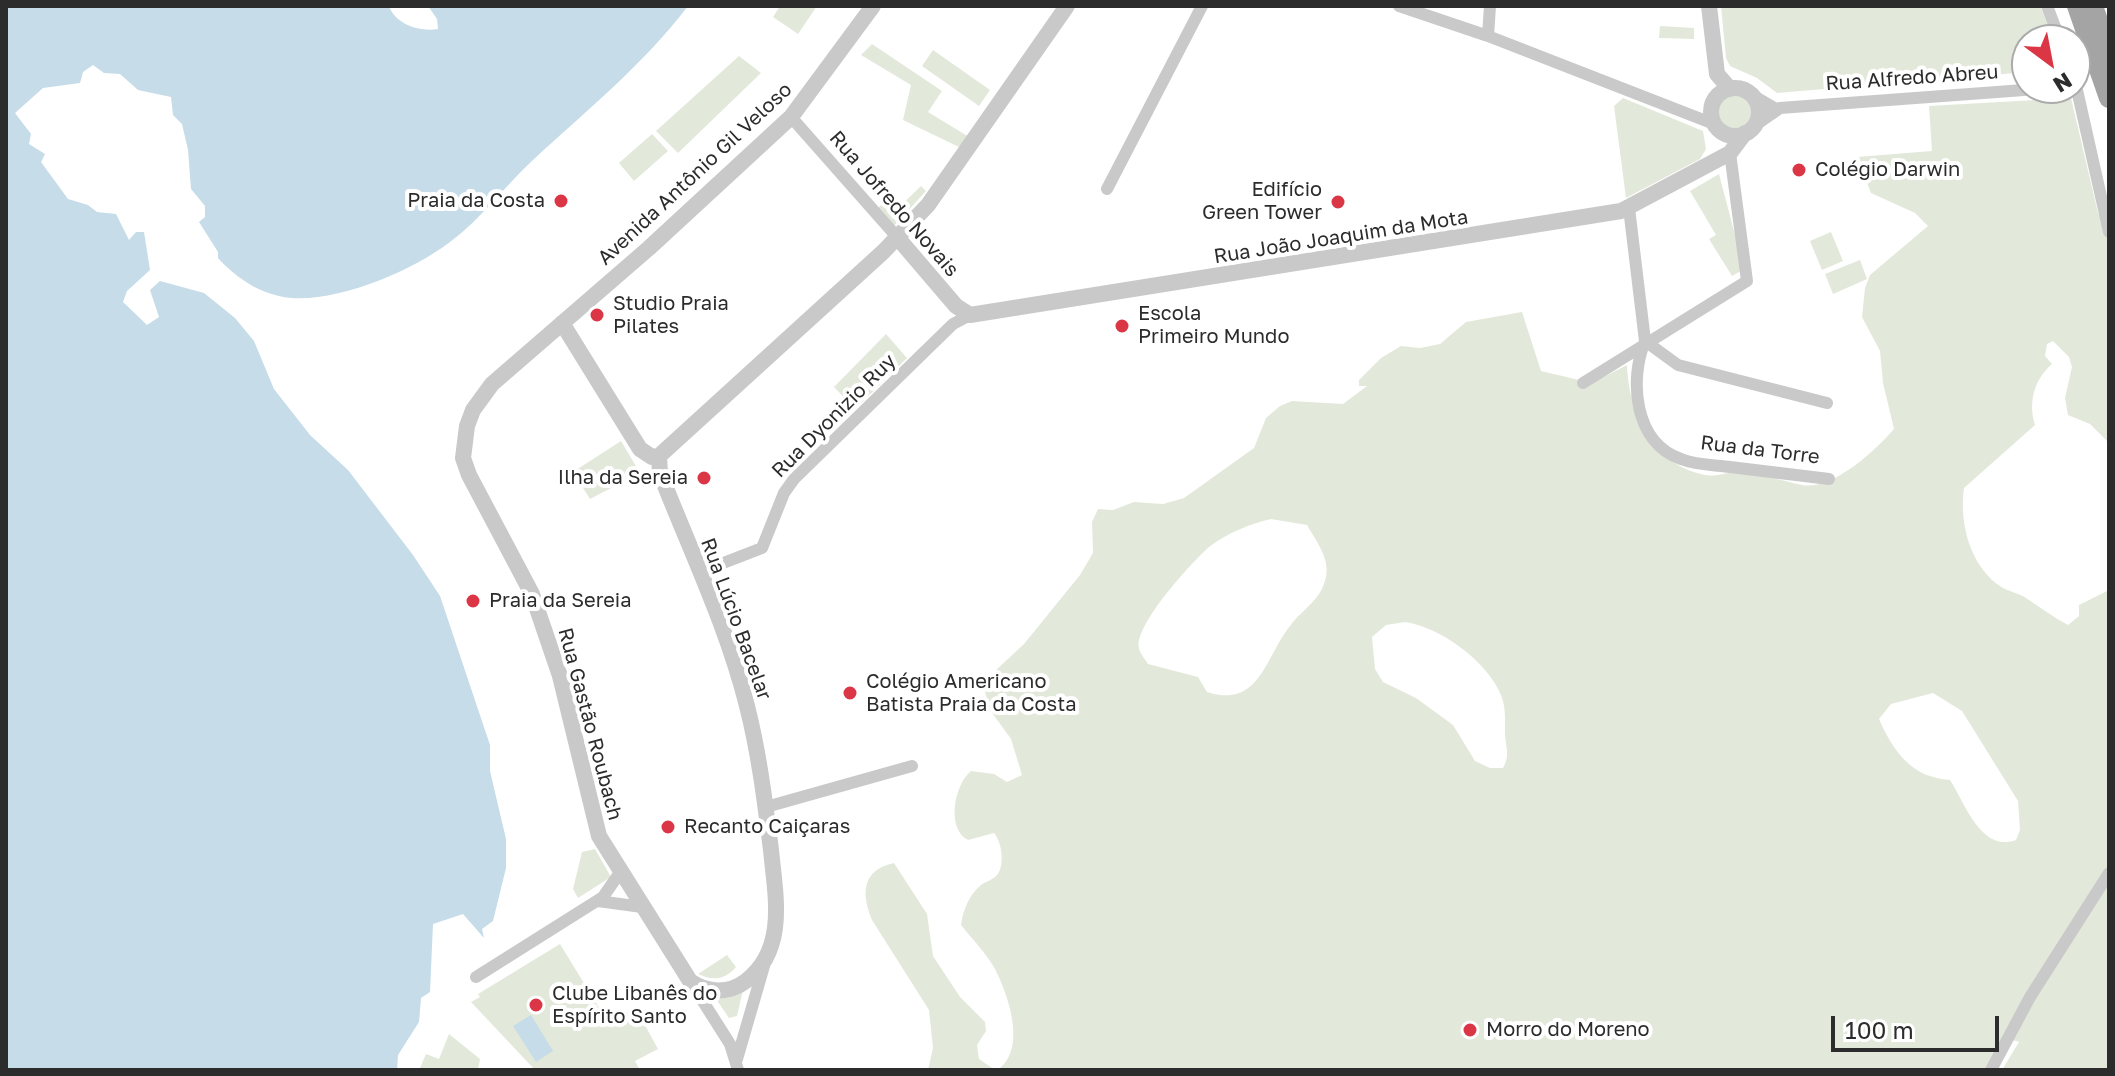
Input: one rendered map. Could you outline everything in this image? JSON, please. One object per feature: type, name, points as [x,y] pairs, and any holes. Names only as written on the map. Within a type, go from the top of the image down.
[{"type":"main road","points":[[2077,6],[2109,98]]},
{"type":"main road","points":[[2093,6],[2109,53]]},
{"type":"street","name":"Avenida Antônio Gil Veloso","points":[[562,323],[649,248],[791,117],[873,6]]},
{"type":"street","points":[[562,323],[640,449],[652,457],[659,456],[897,237],[957,168],[1067,6]]},
{"type":"street","points":[[1107,189],[1202,6]]},
{"type":"street","points":[[1399,6],[1488,36],[1714,124],[1730,135],[1749,130],[1759,110],[1752,95]]},
{"type":"street","points":[[1488,36],[1490,6]]},
{"type":"street","points":[[1583,383],[1645,341],[1742,285],[1749,273],[1730,153],[1749,130],[1776,109],[1752,95],[1730,89],[1717,74],[1709,6]]},
{"type":"street","points":[[1708,165],[1716,143],[1712,105],[1722,92],[1730,89]]},
{"type":"street","name":"Rua Alfredo Abreu","points":[[1776,109],[2011,91]]},
{"type":"street","points":[[2080,104],[2109,232]]},
{"type":"street","name":"Rua Jofredo Novais","points":[[791,117],[956,306],[970,315]]},
{"type":"street","name":"Rua João Joaquim da Mota","points":[[970,315],[1478,236],[1629,208],[1730,153]]},
{"type":"street","name":"Rua da Torre","points":[[1629,208],[1645,341],[1636,369],[1636,388],[1645,421],[1663,449],[1689,462],[1829,479]]},
{"type":"street","name":"Rua Dyonizio Ruy","points":[[700,572],[762,548],[794,479],[953,324],[970,315]]},
{"type":"street","name":"Rua Gastão Roubach","points":[[562,323],[482,396],[467,426],[463,458],[532,594],[563,687],[597,829],[737,1064]]},
{"type":"street","points":[[1645,341],[1678,365],[1827,403]]},
{"type":"street","name":"Rua Lúcio Bacelar","points":[[659,456],[660,473],[700,572],[747,706],[766,807],[778,908],[737,1064]]},
{"type":"street","points":[[766,807],[912,766]]},
{"type":"street","points":[[476,977],[598,901],[612,888],[621,871]]},
{"type":"street","points":[[1991,1070],[2030,997],[2109,873]]},
{"type":"street","points":[[598,901],[642,907]]},
{"type":"street","points":[[690,981],[710,990],[732,988],[751,977],[769,949]]},
{"type":"green space","points":[[780,6],[817,6],[798,34],[773,17]]},
{"type":"green space","points":[[1721,6],[2040,6],[2047,24],[2011,24],[2011,73],[1777,93],[1757,78],[1730,66],[1726,58]]},
{"type":"green space","points":[[1660,26],[1694,28],[1694,39],[1659,38]]},
{"type":"green space","points":[[872,44],[942,91],[928,112],[969,137],[961,148],[903,120],[911,85],[861,55]]},
{"type":"green space","points":[[933,50],[990,90],[979,106],[922,66]]},
{"type":"green space","points":[[739,56],[761,73],[678,153],[656,131]]},
{"type":"green space","points":[[1736,94],[1749,99],[1754,112],[1749,125],[1736,130],[1723,125],[1718,112],[1723,99]]},
{"type":"green space","points":[[1623,98],[1703,131],[1706,149],[1700,159],[1626,198],[1614,106]]},
{"type":"green space","points":[[2011,101],[2011,104],[2072,104],[2098,213],[2109,231],[2109,443],[2090,424],[2068,415],[2065,398],[2072,367],[2069,357],[2053,341],[2047,344],[2045,356],[2052,364],[2034,392],[2032,408],[2035,425],[1964,488],[1963,516],[1969,544],[1982,569],[2003,588],[2023,596],[2068,625],[2079,616],[2079,605],[2109,590],[2109,1070],[2002,1070],[2019,1042],[2012,1040],[2001,1045],[1986,1070],[928,1070],[933,1048],[929,1010],[872,920],[866,901],[867,884],[876,871],[894,863],[927,914],[933,956],[960,997],[985,1022],[986,1031],[977,1045],[979,1059],[999,1069],[1012,1048],[1009,1006],[992,963],[961,925],[973,893],[999,871],[1001,848],[994,833],[968,840],[961,834],[955,807],[960,786],[971,771],[994,774],[1007,782],[1022,775],[1011,739],[990,710],[985,692],[995,671],[1024,644],[1080,575],[1093,553],[1092,522],[1098,509],[1113,510],[1134,502],[1163,504],[1184,498],[1254,448],[1266,418],[1280,406],[1292,401],[1343,404],[1367,386],[1359,386],[1359,380],[1381,358],[1401,346],[1420,348],[1440,344],[1466,322],[1522,312],[1541,371],[1592,383],[1627,365],[1633,402],[1647,435],[1658,449],[1687,469],[1705,475],[1750,473],[1802,485],[1826,482],[1865,458],[1894,429],[1883,383],[1880,351],[1862,317],[1865,288],[1870,275],[1928,226],[1915,213],[1871,193],[1857,157],[1932,151],[1929,106]],"holes":[[[1271,519],[1307,525],[1326,563],[1324,585],[1281,638],[1267,665],[1250,687],[1225,695],[1207,692],[1198,677],[1148,664],[1139,650],[1145,625],[1178,579],[1209,547],[1239,530]],[[1405,622],[1447,638],[1474,658],[1494,682],[1504,704],[1507,754],[1503,768],[1490,768],[1475,761],[1453,725],[1416,698],[1383,682],[1375,669],[1372,637],[1386,625]],[[1933,693],[1962,711],[2018,801],[2020,830],[2016,840],[2004,842],[1984,833],[1968,813],[1950,780],[1925,774],[1915,768],[1891,742],[1879,719],[1891,704]]]},
{"type":"green space","points":[[652,134],[668,151],[634,181],[619,163]]},
{"type":"green space","points":[[1719,174],[1744,269],[1732,276],[1709,239],[1716,235],[1690,191]]},
{"type":"green space","points":[[921,186],[926,191],[894,226],[878,208],[882,204],[892,214]]},
{"type":"green space","points":[[1831,232],[1843,261],[1822,270],[1810,241]]},
{"type":"green space","points":[[1860,260],[1867,279],[1833,294],[1825,274]]},
{"type":"green space","points":[[886,334],[907,358],[855,409],[834,387]]},
{"type":"green space","points":[[621,441],[640,473],[590,499],[573,472]]},
{"type":"green space","points":[[595,849],[611,877],[578,898],[573,889],[582,852]]},
{"type":"green space","name":"Clube Libanês do Espírito Santo","points":[[560,944],[609,1024],[635,1007],[658,1049],[635,1061],[640,1070],[535,1070],[471,1002],[480,997],[478,994]]},
{"type":"green space","points":[[727,955],[736,967],[728,975],[709,978],[698,974]]},
{"type":"green space","points":[[743,990],[737,1016],[729,1018],[716,999]]},
{"type":"green space","points":[[449,1034],[480,1059],[478,1070],[420,1068],[426,1054],[439,1059]]},
{"type":"water","points":[[6,6],[389,6],[403,22],[431,30],[438,29],[437,19],[428,6],[688,6],[634,67],[533,160],[461,233],[434,253],[396,273],[332,295],[292,298],[271,294],[242,279],[218,258],[218,252],[199,222],[205,217],[205,206],[191,189],[188,150],[182,124],[173,115],[171,97],[138,90],[120,74],[104,73],[93,65],[83,72],[80,83],[43,88],[15,113],[31,134],[29,144],[45,154],[41,162],[68,199],[88,205],[97,212],[116,214],[129,240],[136,232],[144,232],[150,270],[127,291],[123,302],[147,325],[159,317],[150,290],[160,281],[204,293],[235,318],[254,341],[274,389],[310,435],[348,470],[440,596],[490,745],[490,771],[506,839],[506,868],[493,921],[482,929],[484,938],[463,914],[433,924],[430,992],[421,998],[419,1022],[398,1055],[397,1070],[6,1070]]},
{"type":"water","points":[[531,1015],[553,1051],[536,1062],[513,1026]]},
{"type":"place","name":"Colégio Darwin","points":[[1799,170]]},
{"type":"place","name":"Praia da Costa","points":[[561,201]]},
{"type":"place","name":"Edifício Green Tower","points":[[1338,202]]},
{"type":"place","name":"Studio Praia Pilates","points":[[597,315]]},
{"type":"place","name":"Escola Primeiro Mundo","points":[[1122,326]]},
{"type":"place","name":"Ilha da Sereia","points":[[704,478]]},
{"type":"place","name":"Praia da Sereia","points":[[473,601]]},
{"type":"place","name":"Colégio Americano Batista Praia da Costa","points":[[850,693]]},
{"type":"place","name":"Recanto Caiçaras","points":[[668,827]]},
{"type":"place","name":"Clube Libanês do Espírito Santo","points":[[536,1005]]},
{"type":"place","name":"Morro do Moreno","points":[[1470,1030]]}]
